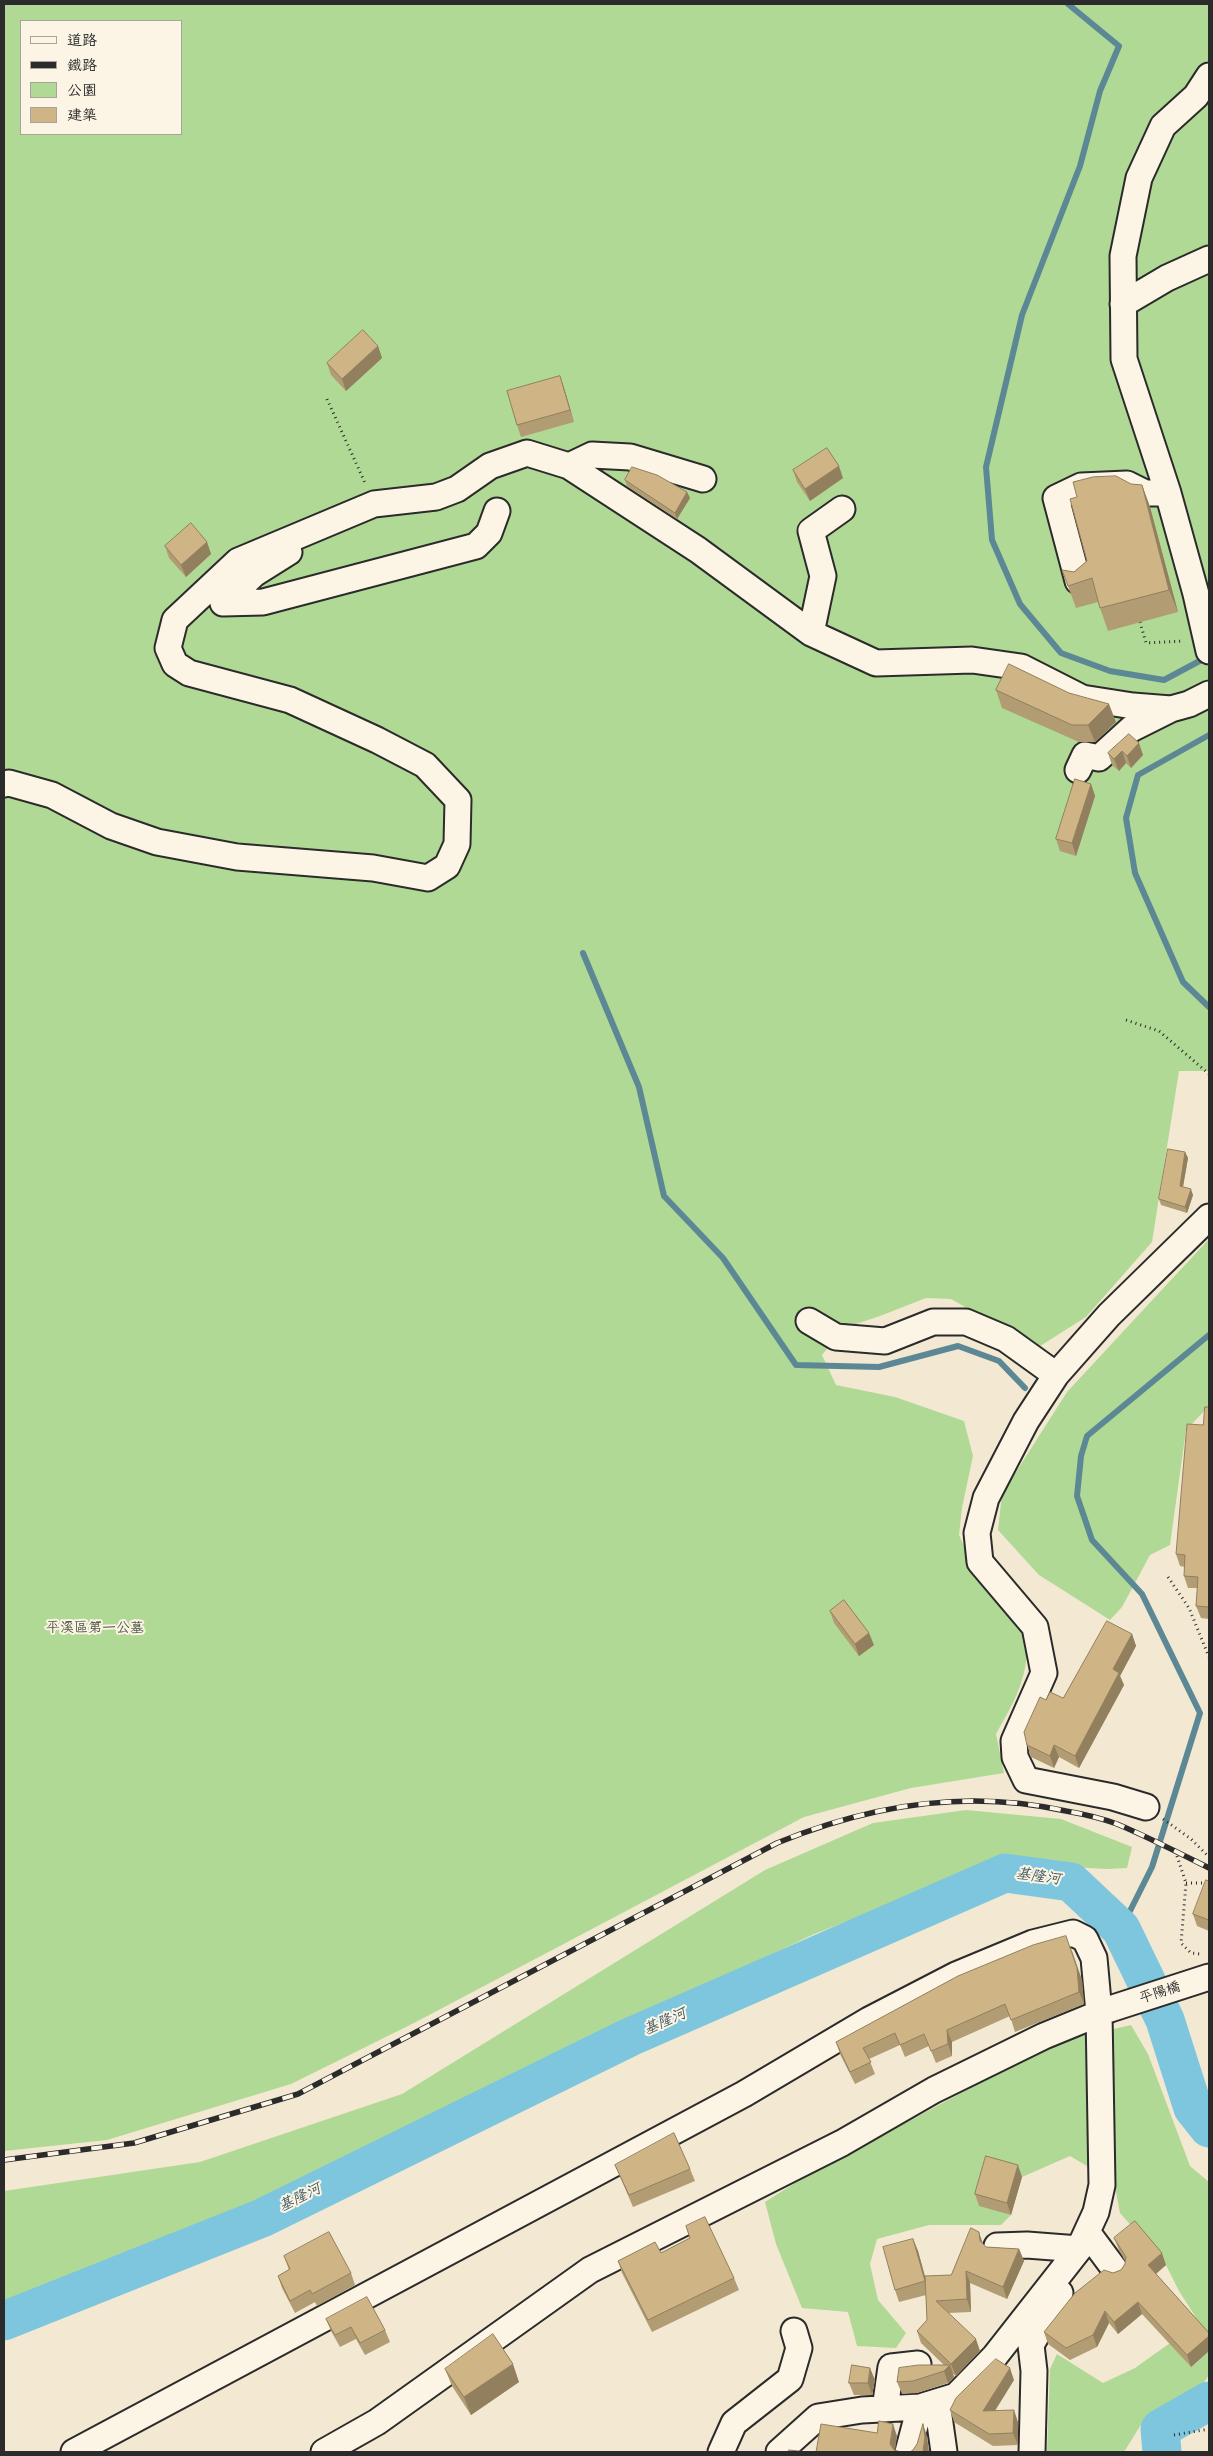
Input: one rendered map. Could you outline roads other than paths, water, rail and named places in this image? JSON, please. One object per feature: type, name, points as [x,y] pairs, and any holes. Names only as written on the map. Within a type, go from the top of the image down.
[{"type":"street","points":[[1208,645],[1168,493],[1124,359],[1123,256],[1139,178],[1163,126],[1196,96],[1209,76]]},
{"type":"street","points":[[1123,304],[1167,278],[1209,260]]},
{"type":"street","points":[[4,784],[9,783],[52,795],[111,826],[157,842],[237,857],[373,868],[428,878],[447,866],[457,844],[458,800],[426,765],[290,700],[190,673],[175,664],[168,648],[175,620],[238,561],[374,504],[443,494],[457,489],[490,466],[527,453],[569,466],[698,550],[810,633],[876,663],[972,660],[1021,667],[1082,698],[1171,709]]},
{"type":"street","points":[[569,466],[592,455],[630,457],[704,479]]},
{"type":"street","points":[[1078,581],[1056,498],[1081,486],[1127,484],[1145,493],[1168,493]]},
{"type":"street","points":[[810,633],[823,576],[811,531],[842,509]]},
{"type":"street","points":[[337,519],[332,530],[254,574],[223,603],[264,602],[476,546],[489,533],[497,511]]},
{"type":"street","points":[[1078,770],[1085,755],[1099,758],[1131,729],[1171,709],[1189,704],[1209,694]]},
{"type":"street","points":[[1146,1807],[1113,1797],[1026,1780],[1014,1757],[1014,1740],[1044,1673],[1035,1627],[980,1562],[977,1533],[986,1498],[1026,1420],[1056,1375],[1109,1315],[1209,1217]]},
{"type":"street","points":[[809,1321],[836,1337],[885,1341],[933,1322],[966,1322],[1006,1339],[1056,1375]]},
{"type":"street","points":[[74,2452],[744,2094],[870,2020],[956,1975],[1033,1943],[1073,1933],[1085,1939],[1094,1958],[1104,2011],[1102,2185],[1096,2212],[1077,2249],[1063,2288],[1031,2345],[1034,2371],[1032,2452]]},
{"type":"street","name":"平陽橋","points":[[324,2452],[377,2422],[480,2346],[590,2270],[842,2142],[934,2090],[1044,2036],[1104,2011],[1209,1977]]},
{"type":"street","points":[[997,2246],[1027,2245],[1077,2249],[1116,2271]]},
{"type":"street","points":[[779,2452],[818,2417],[929,2404],[956,2396],[995,2356],[1077,2249]]},
{"type":"street","points":[[721,2452],[734,2423],[790,2379],[798,2348],[794,2331]]},
{"type":"street","points":[[885,2409],[891,2367],[918,2364]]},
{"type":"street","points":[[908,2452],[929,2404]]},
{"type":"street","points":[[929,2404],[944,2452]]},
{"type":"waterway","points":[[1068,4],[1119,46],[1100,91],[1080,166],[1022,315],[986,467],[992,540],[1020,604],[1061,653],[1110,671],[1164,680],[1207,657]]},
{"type":"waterway","points":[[1209,735],[1138,775],[1126,818],[1135,873],[1183,982],[1209,1007]]},
{"type":"waterway","points":[[583,953],[639,1087],[664,1196],[723,1258],[796,1365],[879,1367],[958,1346],[999,1361],[1025,1388]]},
{"type":"waterway","points":[[1121,1929],[1152,1867],[1200,1713],[1142,1594],[1092,1540],[1077,1496],[1081,1456],[1087,1436],[1209,1335]]},
{"type":"waterway","name":"基隆河","points":[[4,2321],[262,2218],[630,2037],[1005,1873],[1071,1882],[1121,1929],[1165,2020],[1193,2108],[1209,2128]]},
{"type":"waterway","name":"基隆河","points":[[1162,2452],[1160,2429],[1209,2401]]},
{"type":"railway","points":[[4,2160],[134,2143],[298,2094],[777,1843],[847,1819],[883,1810],[919,1804],[956,1801],[1029,1804],[1079,1813],[1111,1822],[1209,1868]]},
{"type":"park label","name":"平溪區第一公墓","points":[[95,1628]]}]
